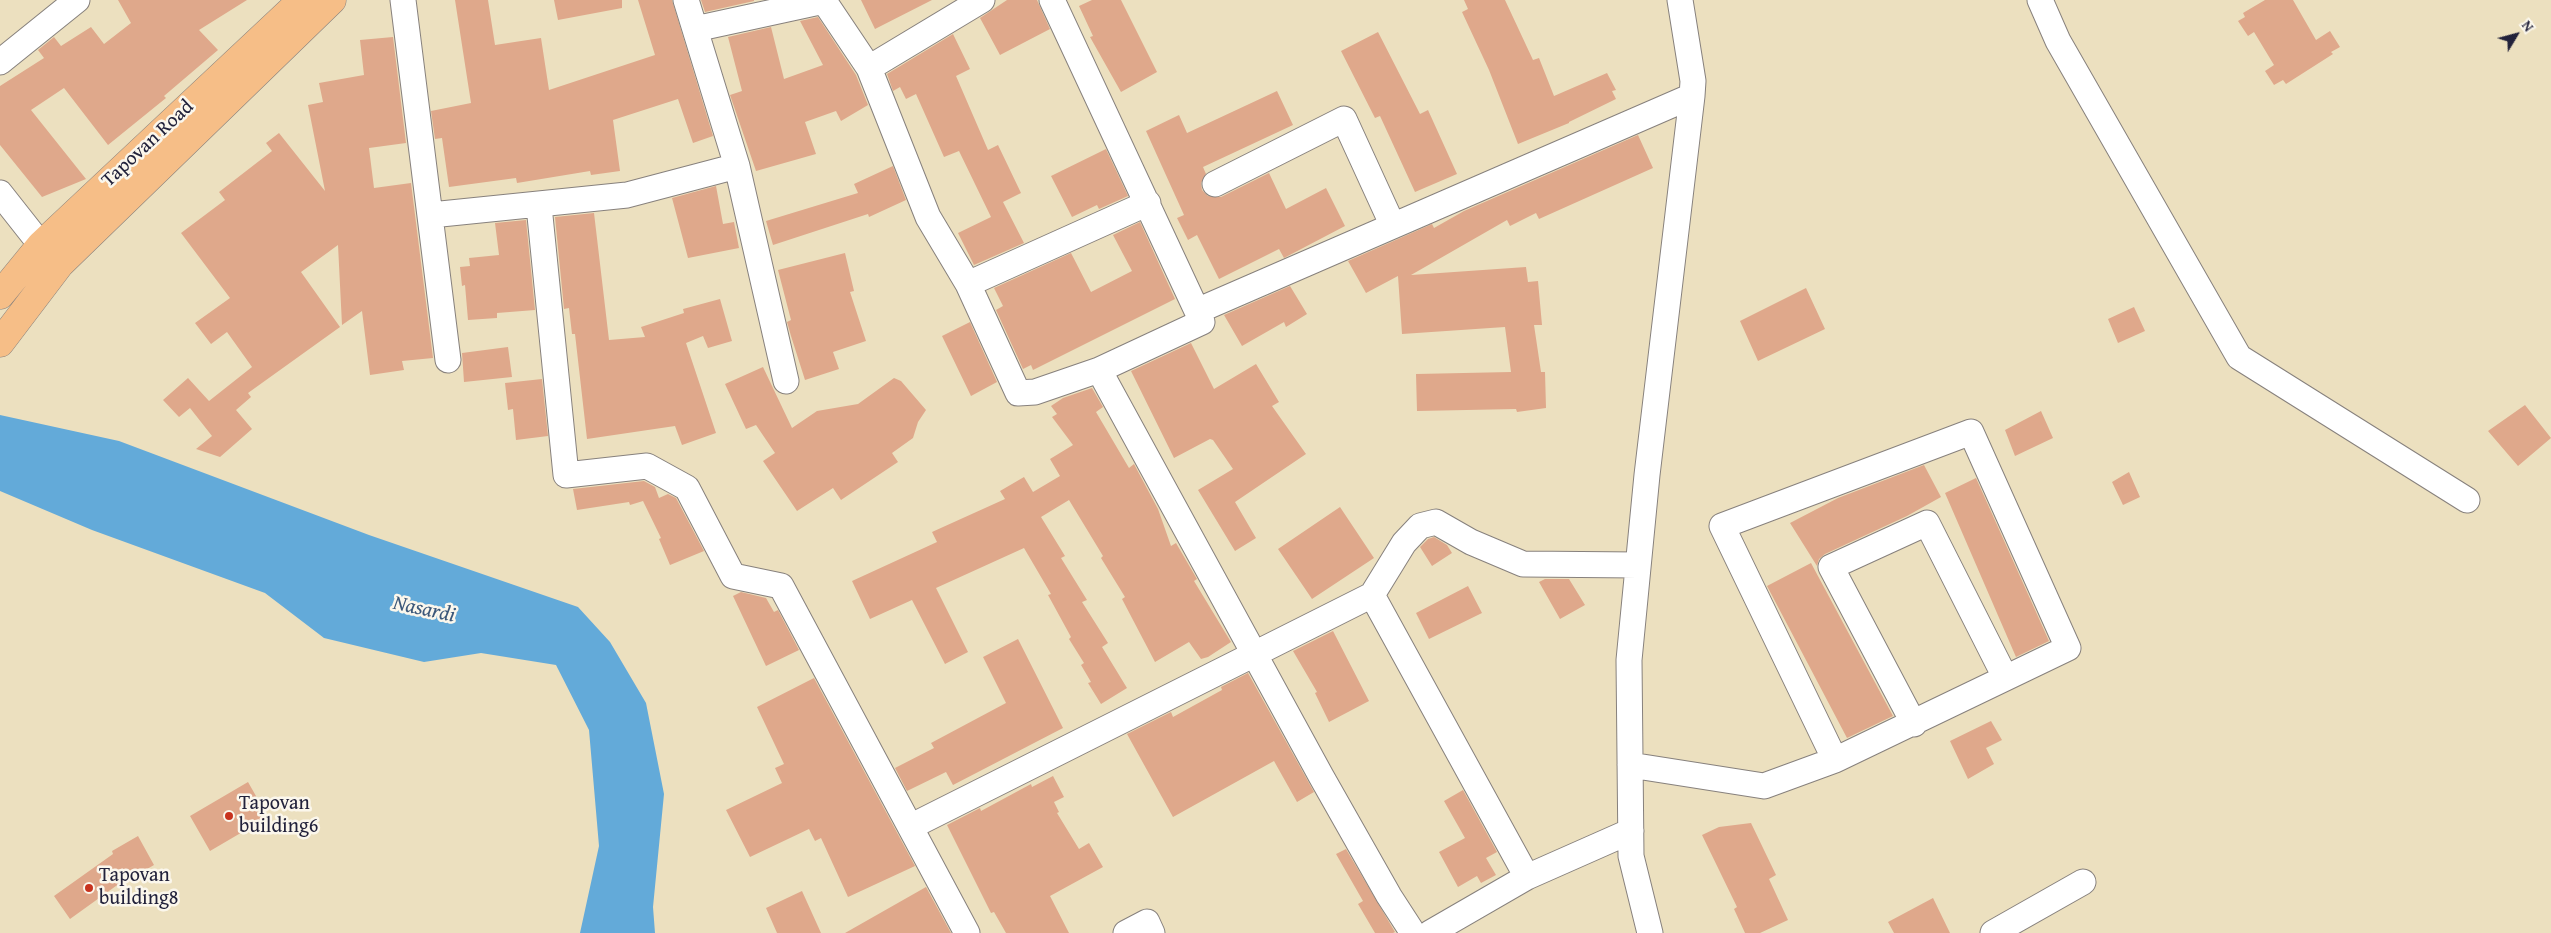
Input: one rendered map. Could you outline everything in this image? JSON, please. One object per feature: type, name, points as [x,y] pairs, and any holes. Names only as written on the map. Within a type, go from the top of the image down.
[{"type":"main road","name":"Tapovan Road","points":[[0,294],[40,245],[302,0]]},
{"type":"main road","points":[[0,343],[60,264],[332,0]]},
{"type":"street","points":[[0,62],[77,0]]},
{"type":"street","points":[[404,0],[448,360]]},
{"type":"street","points":[[686,0],[737,166],[786,381]]},
{"type":"street","points":[[869,68],[982,0]]},
{"type":"street","points":[[695,29],[824,1],[869,68],[928,217],[968,284],[1018,393],[1035,392],[1099,370],[1202,322],[1052,0]]},
{"type":"street","points":[[1650,933],[1632,856],[1629,660],[1692,96],[1693,81],[1680,0]]},
{"type":"street","points":[[2040,0],[2063,50],[2239,357],[2467,500]]},
{"type":"street","points":[[1197,311],[1692,96]]},
{"type":"street","points":[[1215,184],[1344,119],[1393,226]]},
{"type":"street","points":[[431,215],[539,206],[627,195],[737,166]]},
{"type":"street","points":[[0,193],[40,245],[60,264]]},
{"type":"street","points":[[968,284],[1148,203]]},
{"type":"street","points":[[539,206],[566,475],[647,466],[687,488],[733,576],[781,586],[912,826],[967,933]]},
{"type":"street","points":[[1099,370],[1253,654],[1389,896],[1413,933]]},
{"type":"street","points":[[1630,765],[1764,786],[1835,760],[1914,724],[2005,677],[2068,648],[1971,432],[1722,526],[1835,760]]},
{"type":"street","points":[[912,826],[1372,596],[1404,543],[1420,526],[1436,522],[1471,542],[1523,564],[1638,566]]},
{"type":"street","points":[[1914,724],[1831,567],[1927,523],[2005,677]]},
{"type":"street","points":[[1372,596],[1527,877]]},
{"type":"street","points":[[1430,933],[1527,877],[1631,831]]},
{"type":"street","points":[[1993,933],[2083,882]]},
{"type":"street","points":[[1126,933],[1147,922],[1152,933]]},
{"type":"water","name":"Nasardi","points":[[0,415],[119,441],[369,535],[578,607],[610,642],[646,703],[664,794],[653,907],[655,933],[580,933],[599,846],[589,730],[556,665],[481,653],[424,662],[324,638],[265,593],[92,530],[0,491]]},
{"type":"building","points":[[118,0],[247,0],[199,30],[218,50],[164,96],[166,98],[108,145],[64,88],[31,110],[86,179],[42,197],[0,145],[0,86],[44,58],[38,50],[54,37],[61,46],[91,27],[104,44],[131,23]]},
{"type":"building","points":[[455,0],[488,0],[495,45],[541,38],[549,90],[655,55],[638,0],[672,0],[713,136],[693,143],[678,99],[613,120],[620,171],[591,175],[590,171],[517,183],[516,178],[449,187],[442,138],[435,139],[431,111],[471,103]]},
{"type":"building","points":[[554,0],[622,0],[622,8],[558,20]]},
{"type":"building","points":[[701,0],[754,0],[754,1],[705,12]]},
{"type":"building","points":[[861,0],[932,0],[875,29]]},
{"type":"building","points":[[1007,0],[1037,0],[1050,29],[1000,55],[980,18]]},
{"type":"building","points":[[1092,0],[1121,0],[1157,72],[1121,92],[1090,37],[1093,36],[1079,6]]},
{"type":"building","points":[[1464,0],[1505,0],[1533,60],[1539,58],[1554,96],[1607,73],[1616,90],[1612,91],[1616,99],[1569,123],[1518,144],[1489,70],[1462,12],[1468,9]]},
{"type":"building","points":[[2265,0],[2293,0],[2316,40],[2330,31],[2340,47],[2331,52],[2333,54],[2286,84],[2283,80],[2274,85],[2265,71],[2274,65],[2254,32],[2248,36],[2238,21],[2245,17],[2243,13]]},
{"type":"building","points":[[818,17],[856,75],[868,105],[841,121],[836,111],[805,122],[816,154],[756,171],[730,95],[742,91],[728,37],[771,27],[784,79],[823,65],[800,21]]},
{"type":"building","points":[[1378,32],[1420,114],[1428,110],[1457,174],[1415,192],[1380,116],[1375,118],[1341,51]]},
{"type":"building","points":[[953,34],[970,69],[956,76],[988,150],[998,145],[1021,193],[1003,202],[1024,243],[974,265],[958,233],[991,217],[959,151],[944,157],[916,94],[906,99],[900,87],[893,91],[887,74]]},
{"type":"building","points":[[393,37],[406,143],[369,148],[374,188],[411,183],[433,358],[402,361],[404,370],[370,375],[362,311],[342,325],[338,245],[301,272],[340,327],[248,393],[251,397],[236,410],[252,429],[220,457],[196,449],[212,436],[190,408],[179,417],[163,400],[188,378],[209,401],[252,367],[227,332],[211,344],[195,323],[230,298],[181,233],[225,200],[219,192],[272,151],[266,143],[279,133],[325,191],[308,105],[323,102],[319,83],[364,75],[360,40]]},
{"type":"building","points":[[1277,91],[1293,125],[1203,167],[1206,174],[1201,183],[1202,190],[1208,196],[1221,197],[1269,173],[1286,209],[1326,188],[1345,226],[1284,258],[1279,249],[1219,279],[1197,235],[1188,240],[1177,218],[1184,215],[1146,131],[1179,115],[1187,133]]},
{"type":"building","points":[[1638,135],[1653,168],[1539,219],[1536,213],[1510,226],[1507,220],[1411,275],[1526,267],[1528,282],[1538,281],[1542,325],[1534,325],[1541,372],[1545,372],[1546,408],[1517,412],[1516,409],[1417,411],[1416,374],[1511,372],[1505,327],[1402,334],[1398,276],[1366,293],[1348,261],[1432,224],[1434,228],[1464,211]]},
{"type":"building","points":[[1106,149],[1128,196],[1099,209],[1097,205],[1072,217],[1051,176]]},
{"type":"building","points":[[893,166],[906,200],[869,217],[868,214],[773,245],[766,221],[858,193],[854,184]]},
{"type":"building","points":[[716,186],[723,224],[734,222],[739,248],[688,258],[672,198]]},
{"type":"building","points":[[594,213],[609,340],[645,337],[641,327],[684,313],[683,309],[720,299],[732,341],[708,348],[703,336],[686,343],[716,433],[682,445],[675,426],[587,439],[575,334],[572,334],[569,308],[564,309],[555,217]]},
{"type":"building","points":[[526,220],[535,310],[497,313],[497,318],[468,320],[465,285],[462,286],[460,267],[470,266],[469,258],[499,255],[495,223]]},
{"type":"building","points":[[1140,222],[1175,299],[1033,370],[1031,365],[1023,369],[996,310],[1003,306],[994,288],[1071,253],[1091,292],[1132,271],[1113,235]]},
{"type":"building","points":[[845,253],[854,291],[850,292],[866,341],[833,352],[839,369],[805,380],[787,322],[791,320],[778,270]]},
{"type":"building","points":[[1290,286],[1307,314],[1286,327],[1284,322],[1242,346],[1224,315]]},
{"type":"building","points":[[1806,288],[1825,329],[1758,361],[1740,321]]},
{"type":"building","points":[[2134,307],[2145,331],[2118,343],[2108,319]]},
{"type":"building","points":[[970,322],[997,382],[971,396],[942,336]]},
{"type":"building","points":[[1191,343],[1214,389],[1256,364],[1279,402],[1272,406],[1306,454],[1235,502],[1256,538],[1235,551],[1198,490],[1233,469],[1213,440],[1210,439],[1174,458],[1131,371]]},
{"type":"building","points":[[508,347],[512,377],[464,382],[462,353]]},
{"type":"building","points":[[763,367],[792,428],[817,411],[858,404],[894,378],[901,381],[926,410],[918,422],[913,438],[892,453],[898,462],[841,500],[833,488],[797,511],[763,461],[775,453],[756,425],[746,429],[725,384]]},
{"type":"building","points":[[542,379],[548,436],[516,440],[513,409],[508,410],[505,383]]},
{"type":"building","points":[[1092,388],[1103,407],[1096,412],[1129,468],[1134,464],[1158,509],[1171,546],[1176,543],[1197,579],[1194,581],[1231,642],[1208,657],[1201,659],[1189,642],[1155,662],[1122,599],[1125,597],[1069,500],[1041,517],[1065,556],[1061,558],[1087,600],[1082,602],[1108,643],[1102,647],[1127,688],[1101,704],[1088,683],[1091,682],[1081,665],[1084,663],[1069,639],[1071,637],[1048,595],[1051,594],[1024,548],[936,588],[968,652],[945,664],[912,600],[870,619],[852,581],[937,542],[932,532],[1005,499],[1000,491],[1024,477],[1033,492],[1060,476],[1050,459],[1073,445],[1052,417],[1057,414],[1051,406],[1063,398]]},
{"type":"building","points":[[2525,405],[2551,438],[2518,466],[2488,431]]},
{"type":"building","points":[[2041,411],[2053,438],[2015,456],[2005,430]]},
{"type":"building","points":[[1924,465],[1941,497],[1907,516],[1825,554],[1819,559],[1817,566],[1790,523],[1838,498]]},
{"type":"building","points":[[2129,472],[2140,497],[2123,505],[2112,482]]},
{"type":"building","points":[[1976,478],[2049,641],[2016,657],[1945,493]]},
{"type":"building","points":[[644,481],[655,487],[659,498],[668,494],[676,498],[704,551],[670,565],[659,539],[661,538],[643,501],[630,505],[629,502],[577,510],[573,489]]},
{"type":"building","points":[[1340,507],[1374,558],[1312,599],[1278,549]]},
{"type":"building","points":[[1434,537],[1447,545],[1452,553],[1432,566],[1420,547],[1428,539]]},
{"type":"building","points":[[1811,563],[1893,716],[1847,738],[1767,586]]},
{"type":"building","points":[[1545,579],[1569,579],[1585,605],[1560,619],[1539,582]]},
{"type":"building","points":[[1468,586],[1482,613],[1429,639],[1416,613]]},
{"type":"building","points":[[741,592],[766,598],[774,612],[778,610],[799,650],[766,666],[733,596]]},
{"type":"building","points":[[1333,631],[1369,701],[1329,722],[1315,693],[1317,692],[1293,651]]},
{"type":"building","points":[[1018,639],[1063,728],[953,785],[946,772],[907,791],[895,768],[934,748],[931,743],[1006,703],[983,657]]},
{"type":"building","points":[[1248,673],[1314,792],[1297,802],[1274,761],[1173,817],[1127,734],[1171,712],[1173,717],[1222,690],[1221,687]]},
{"type":"building","points":[[814,678],[915,866],[848,897],[821,838],[815,841],[809,829],[750,857],[726,810],[782,783],[775,768],[784,764],[757,707]]},
{"type":"building","points":[[1991,721],[2002,740],[1986,748],[1994,764],[1968,779],[1950,741]]},
{"type":"building","points":[[1053,776],[1064,797],[1054,802],[1059,812],[1057,813],[1079,849],[1089,843],[1103,867],[1050,896],[1069,933],[1006,933],[994,912],[991,913],[947,825],[980,808],[981,811],[1031,784],[1032,787]]},
{"type":"building","name":"Tapovan building6","points":[[248,782],[268,817],[210,851],[190,816]]},
{"type":"building","points":[[1463,790],[1497,852],[1486,858],[1496,875],[1481,883],[1477,876],[1458,887],[1439,852],[1465,838],[1444,801]]},
{"type":"building","points":[[1751,823],[1776,875],[1769,879],[1788,920],[1760,933],[1745,933],[1734,909],[1737,907],[1702,835],[1719,827]]},
{"type":"building","name":"Tapovan building8","points":[[138,836],[154,865],[128,880],[127,878],[70,919],[54,896],[113,854],[112,851]]},
{"type":"building","points":[[1346,849],[1395,932],[1375,933],[1358,904],[1363,901],[1336,854]]},
{"type":"building","points":[[926,887],[951,933],[845,933]]},
{"type":"building","points":[[802,891],[821,933],[777,933],[766,908]]},
{"type":"building","points":[[1933,898],[1950,933],[1894,933],[1888,922]]},
{"type":"place","name":"Tapovan building6","points":[[229,816]]},
{"type":"place","name":"Tapovan building8","points":[[89,888]]}]
